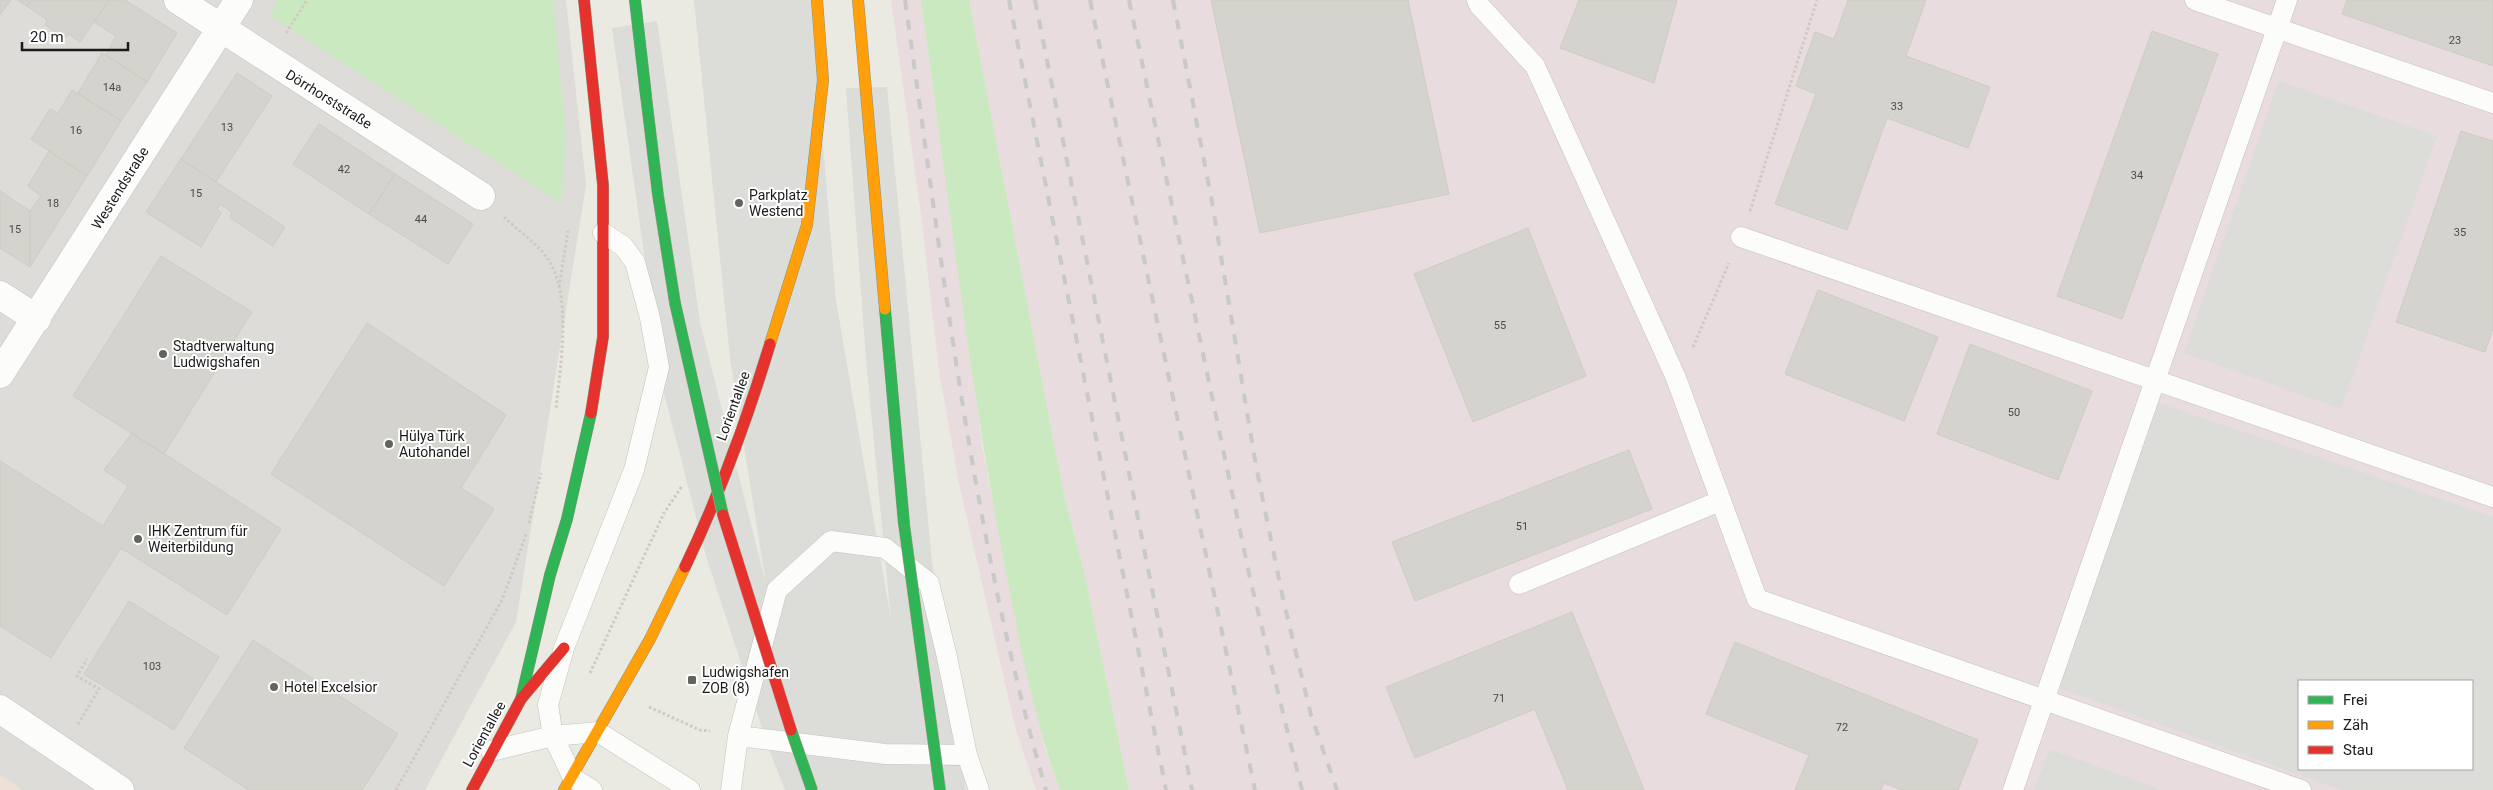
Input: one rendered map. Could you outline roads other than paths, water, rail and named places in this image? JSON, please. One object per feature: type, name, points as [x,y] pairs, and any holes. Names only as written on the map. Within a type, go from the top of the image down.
[{"type":"main road","points":[[521,699],[550,575],[567,519],[590,417],[603,337],[603,185],[584,0]]},
{"type":"main road","points":[[635,0],[658,195],[675,303],[718,500],[792,734],[812,790]]},
{"type":"main road","name":"Lorientallee","points":[[569,784],[650,639],[699,538],[752,402],[807,225],[823,80],[817,0]]},
{"type":"main road","points":[[858,0],[867,84],[904,524],[940,790]]},
{"type":"main road","name":"Lorientallee","points":[[472,790],[491,751],[521,699],[564,648]]},
{"type":"street","name":"Dörrhorststraße","points":[[178,0],[482,196]]},
{"type":"street","name":"Westendstraße","points":[[0,374],[37,319],[239,0]]},
{"type":"street","points":[[0,295],[37,319]]},
{"type":"street","points":[[0,709],[120,790]]},
{"type":"lane","points":[[1477,0],[1479,5],[1536,66],[1676,378],[1757,599],[2301,790]]},
{"type":"lane","points":[[2195,0],[2493,103]]},
{"type":"lane","points":[[2013,790],[2287,0]]},
{"type":"lane","points":[[592,790],[569,784],[553,736],[548,705],[564,648],[634,470],[659,367],[650,318],[635,262],[623,246],[604,233]]},
{"type":"lane","points":[[1741,237],[2493,497]]},
{"type":"lane","points":[[1518,584],[1720,501]]},
{"type":"lane","points":[[731,790],[738,736],[755,666],[777,590],[831,541],[885,548],[929,583],[948,658],[967,755],[979,790]]},
{"type":"lane","points":[[491,751],[553,736],[598,732],[690,790]]},
{"type":"lane","points":[[738,736],[885,754],[967,755]]},
{"type":"railway","points":[[905,0],[947,299],[978,497],[1020,693],[1046,790]]},
{"type":"railway","points":[[1009,0],[1166,790]]},
{"type":"railway","points":[[1035,0],[1192,790]]},
{"type":"railway","points":[[1090,0],[1255,790]]},
{"type":"railway","points":[[1129,0],[1251,583],[1302,790]]},
{"type":"railway","points":[[1173,0],[1212,202],[1256,466],[1283,599],[1311,715],[1337,790]]},
{"type":"place","name":"Parkplatz Westend","points":[[739,203]]},
{"type":"place","name":"Stadtverwaltung Ludwigshafen","points":[[163,354]]},
{"type":"place","name":"Hülya Türk Autohandel","points":[[389,444]]},
{"type":"place","name":"IHK Zentrum für Weiterbildung","points":[[138,539]]},
{"type":"place","name":"Ludwigshafen ZOB (8)","points":[[692,680]]},
{"type":"place","name":"Hotel Excelsior","points":[[274,687]]}]
